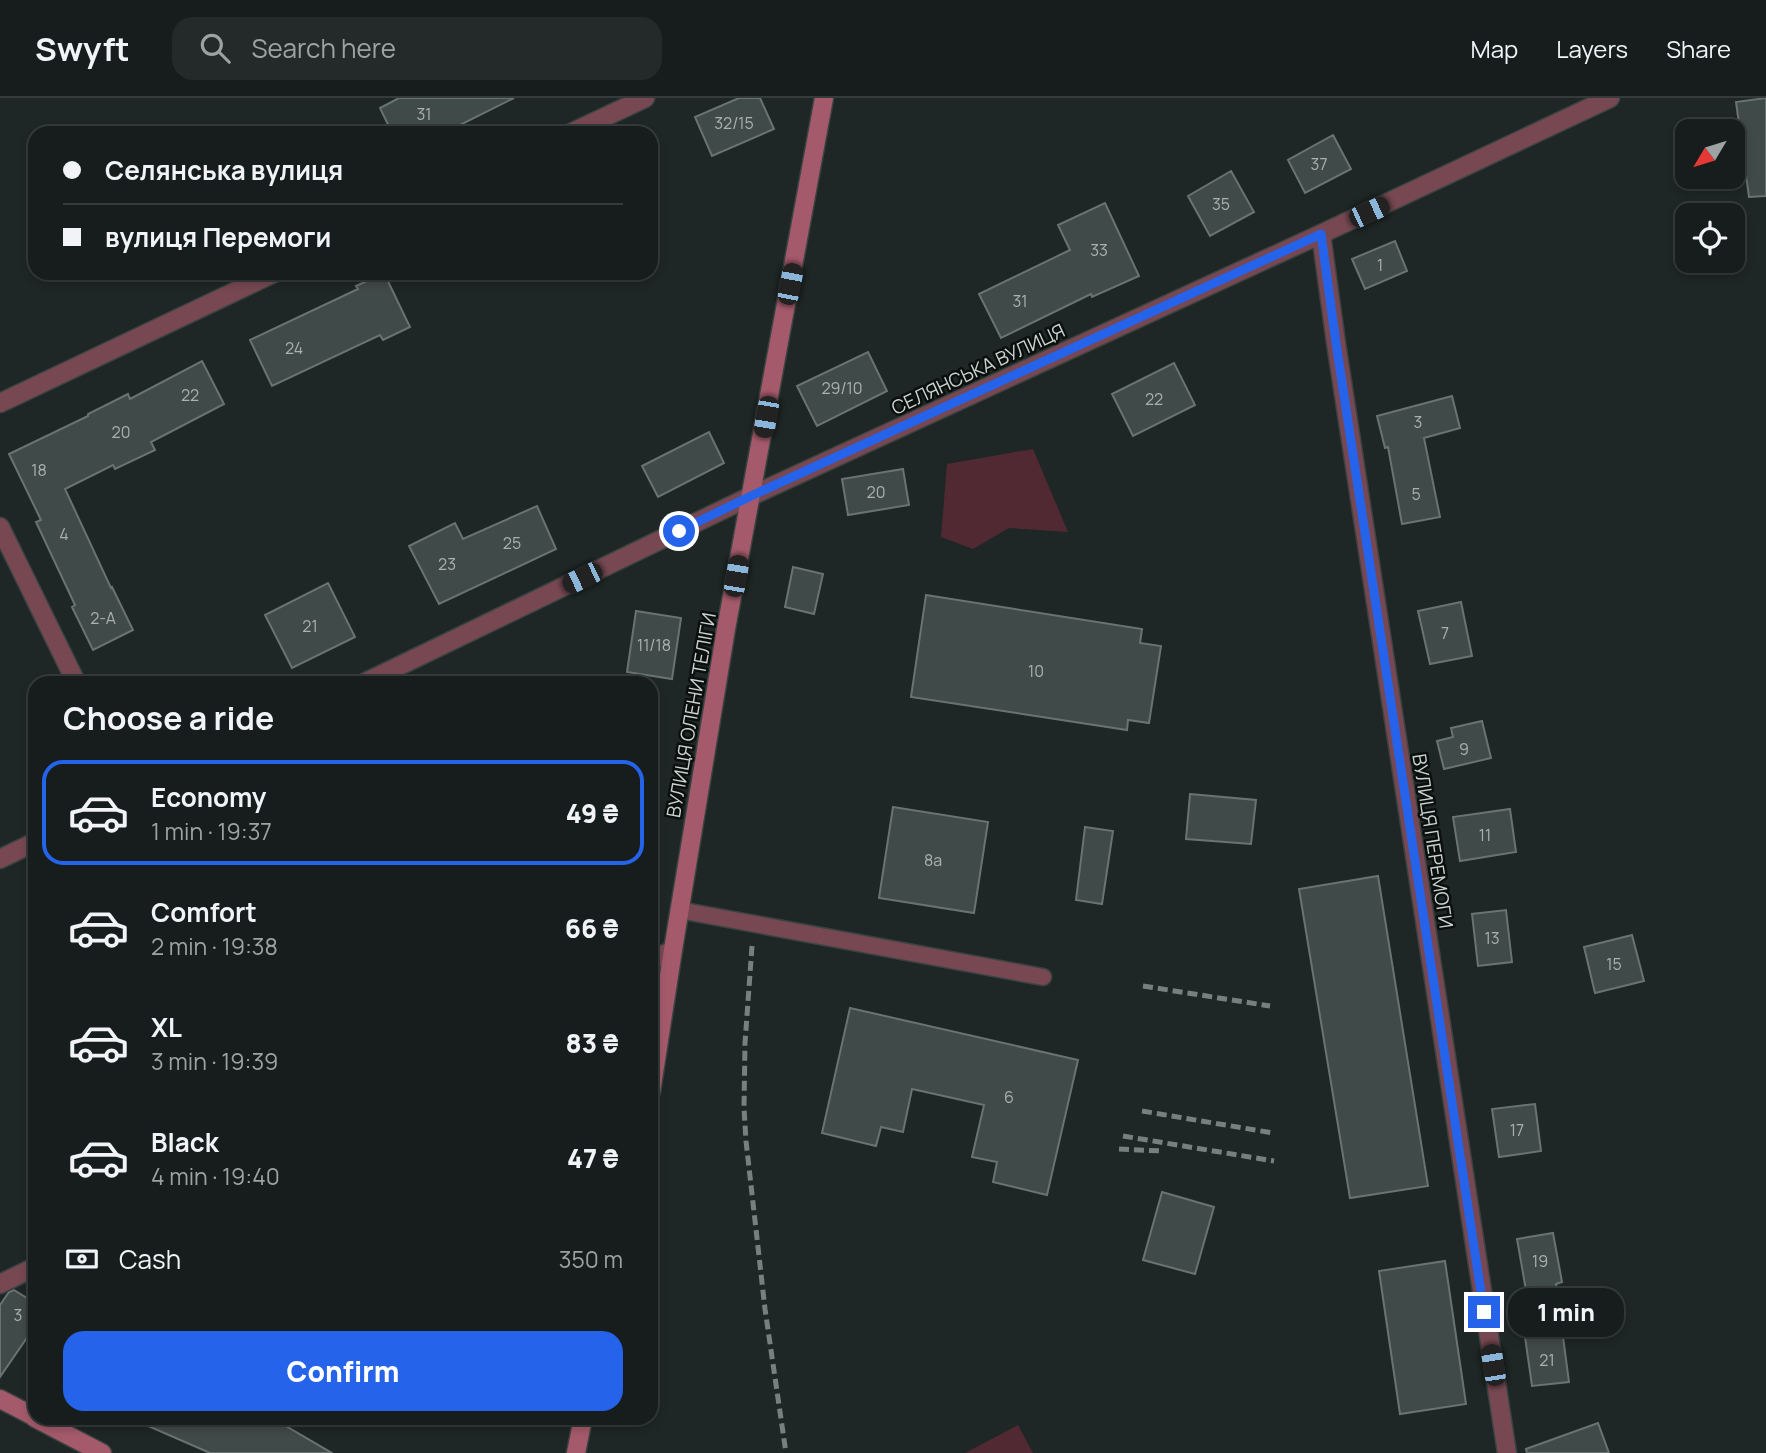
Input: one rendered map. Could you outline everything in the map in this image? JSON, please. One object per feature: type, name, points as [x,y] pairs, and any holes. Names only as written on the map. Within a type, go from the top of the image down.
[{"type":"street","points":[[586,126],[645,98]]},
{"type":"street","name":"ВУЛИЦЯ ОЛЕНИ ТЕЛІГИ","points":[[658,1047],[726,629],[824,98]]},
{"type":"street","name":"СЕЛЯНСЬКА ВУЛИЦЯ","points":[[378,676],[751,496],[1610,98]]},
{"type":"street","name":"ВУЛИЦЯ ПЕРЕМОГИ","points":[[1321,234],[1352,452],[1507,1453]]},
{"type":"street","points":[[0,403],[259,280]]},
{"type":"street","points":[[0,527],[73,676]]},
{"type":"street","points":[[0,859],[28,845]]},
{"type":"street","points":[[658,958],[673,950]]},
{"type":"street","points":[[0,1284],[28,1270]]},
{"type":"street","points":[[0,1399],[28,1413]]},
{"type":"street","points":[[50,1425],[102,1453]]},
{"type":"street","points":[[576,1453],[582,1425]]},
{"type":"lane","points":[[679,911],[1042,976]]},
{"type":"shaded area","points":[[1033,449],[1068,532],[1009,528],[973,549],[941,537],[947,464]]},
{"type":"shaded area","points":[[1018,1425],[1033,1453],[965,1453]]},
{"type":"building","points":[[399,98],[514,98],[458,126],[389,126],[380,108]]},
{"type":"building","points":[[739,98],[760,98],[774,129],[712,156],[695,117]]},
{"type":"building","points":[[1766,98],[1766,196],[1749,197],[1745,168],[1745,119],[1738,119],[1736,102]]},
{"type":"building","points":[[1333,135],[1351,169],[1305,193],[1288,160]]},
{"type":"building","points":[[1231,171],[1254,212],[1210,236],[1188,196]]},
{"type":"building","points":[[1105,203],[1139,276],[1092,297],[1091,294],[1001,338],[979,294],[1070,250],[1058,225]]},
{"type":"building","points":[[1395,241],[1407,271],[1365,289],[1352,259]]},
{"type":"building","points":[[369,280],[387,280],[410,327],[383,340],[380,335],[272,386],[250,340],[358,289],[356,286]]},
{"type":"building","points":[[868,352],[887,391],[817,426],[797,386]]},
{"type":"building","points":[[202,361],[224,404],[151,442],[155,450],[115,469],[113,465],[65,489],[133,630],[93,650],[36,522],[41,520],[9,454],[128,394],[130,399]]},
{"type":"building","points":[[1174,363],[1195,405],[1133,436],[1112,394]]},
{"type":"building","points":[[1452,396],[1460,428],[1424,438],[1440,517],[1402,524],[1388,447],[1385,448],[1377,416]]},
{"type":"building","points":[[709,432],[724,463],[658,497],[642,466]]},
{"type":"building","points":[[903,469],[909,505],[848,515],[842,479]]},
{"type":"building","points":[[537,506],[556,549],[439,604],[409,546],[455,523],[463,539]]},
{"type":"building","points":[[793,567],[823,574],[814,614],[785,607]]},
{"type":"building","points":[[328,583],[355,637],[292,668],[265,615]]},
{"type":"building","points":[[926,595],[1142,629],[1140,643],[1161,646],[1149,723],[1128,720],[1127,730],[911,697]]},
{"type":"building","points":[[1461,602],[1472,656],[1430,664],[1418,611]]},
{"type":"building","points":[[636,611],[681,618],[672,679],[627,672]]},
{"type":"building","points":[[1482,721],[1491,758],[1444,769],[1437,741],[1453,737],[1451,728]]},
{"type":"building","points":[[1190,794],[1256,800],[1251,844],[1186,839]]},
{"type":"building","points":[[893,807],[988,822],[974,913],[879,898]]},
{"type":"building","points":[[1510,809],[1516,852],[1460,861],[1453,817]]},
{"type":"building","points":[[1085,827],[1113,831],[1102,904],[1076,900]]},
{"type":"building","points":[[1378,876],[1428,1186],[1350,1198],[1299,889]]},
{"type":"building","points":[[1506,910],[1512,962],[1478,966],[1472,914]]},
{"type":"building","points":[[1632,935],[1644,981],[1595,993],[1584,947]]},
{"type":"building","points":[[850,1008],[1078,1060],[1047,1195],[993,1182],[997,1162],[972,1157],[984,1105],[912,1089],[903,1132],[881,1127],[876,1146],[822,1133]]},
{"type":"building","points":[[1535,1104],[1541,1151],[1499,1157],[1492,1109]]},
{"type":"building","points":[[1162,1192],[1214,1207],[1195,1274],[1143,1260]]},
{"type":"building","points":[[1553,1233],[1562,1282],[1556,1284],[1569,1382],[1532,1386],[1525,1337],[1534,1336],[1517,1239]]},
{"type":"building","points":[[1445,1261],[1466,1404],[1400,1414],[1379,1271]]},
{"type":"building","points":[[14,1290],[28,1299],[28,1336],[0,1377],[0,1305],[9,1292]]},
{"type":"building","points":[[1598,1423],[1609,1453],[1527,1453],[1526,1449]]},
{"type":"building","points":[[146,1425],[284,1425],[332,1453],[210,1453]]},
{"type":"railway","points":[[752,946],[745,1043],[746,1141],[765,1309],[786,1453]]},
{"type":"railway","points":[[1143,986],[1270,1006]]},
{"type":"railway","points":[[1142,1111],[1273,1133]]},
{"type":"railway","points":[[1123,1136],[1274,1161]]},
{"type":"railway","points":[[1119,1149],[1162,1151]]},
{"type":"route","points":[[679,531],[1321,234],[1484,1312]]}]
